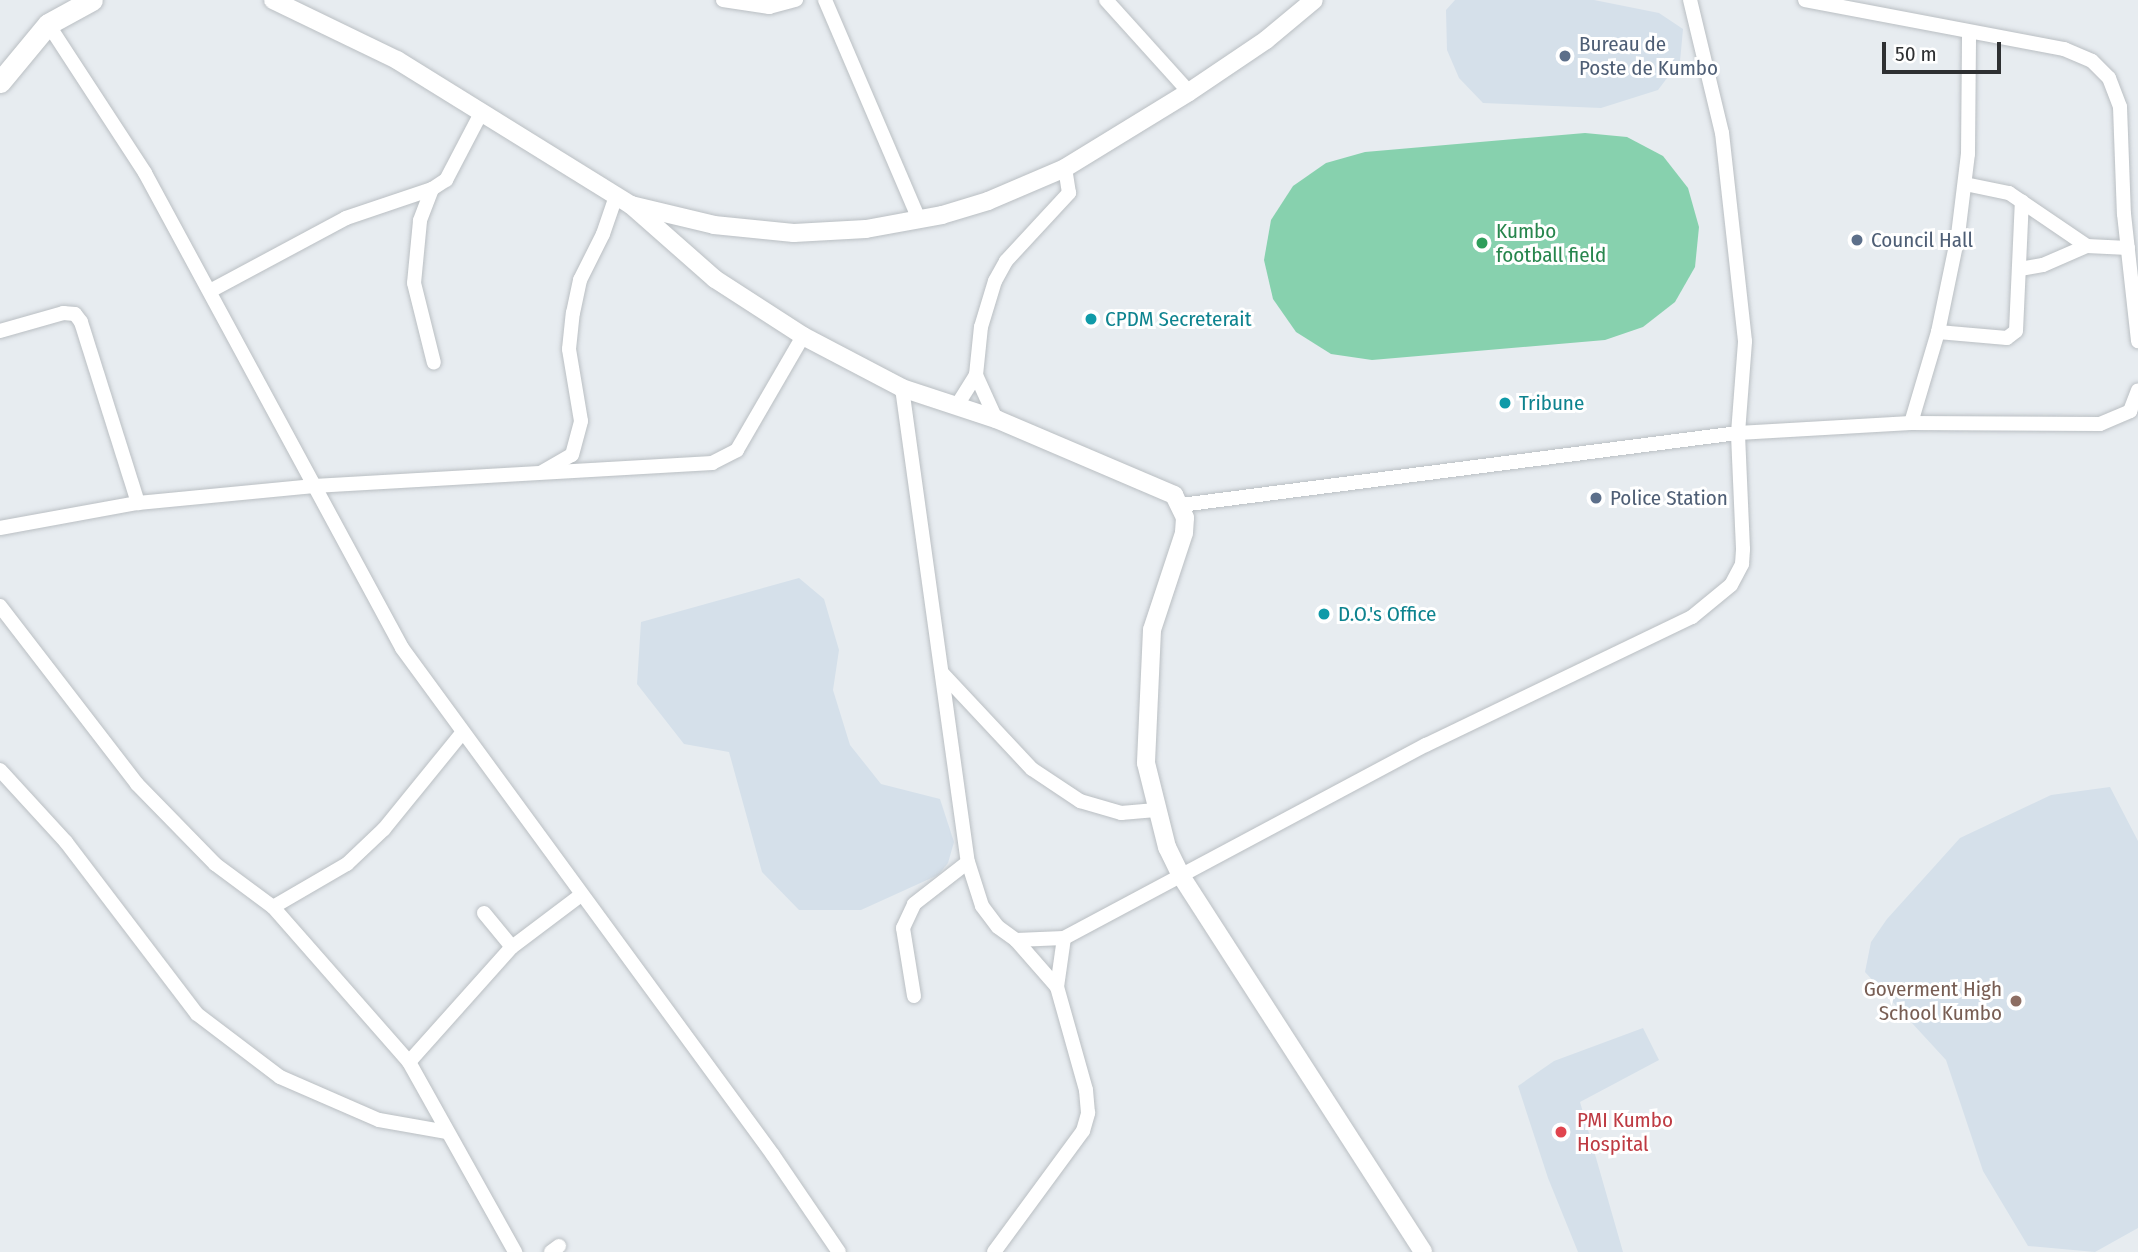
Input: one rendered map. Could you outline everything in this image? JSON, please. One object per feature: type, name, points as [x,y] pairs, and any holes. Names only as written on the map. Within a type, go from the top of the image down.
[{"type":"main road","points":[[0,82],[48,24],[92,0]]},
{"type":"street","points":[[273,0],[397,60],[482,111],[623,201],[715,279],[803,336],[902,388],[996,419],[1165,489],[1181,505],[1184,533],[1160,598],[1150,660],[1146,763],[1156,810],[1181,876],[1423,1252]]},
{"type":"street","points":[[723,0],[769,7],[796,0]]},
{"type":"street","points":[[825,0],[919,219]]},
{"type":"street","points":[[1106,0],[1189,92]]},
{"type":"street","points":[[623,201],[714,225],[794,233],[866,229],[919,219],[988,201],[1066,168],[1189,92],[1266,40],[1314,0]]},
{"type":"street","points":[[1016,940],[1064,938],[1426,745],[1692,617],[1718,600],[1742,564],[1738,433],[1745,341],[1722,133],[1690,0]]},
{"type":"street","points":[[1805,0],[1969,34],[2064,49],[2092,61],[2109,78],[2120,107],[2128,248],[2138,341]]},
{"type":"street","points":[[48,24],[145,173],[402,648],[773,1155],[839,1252]]},
{"type":"street","points":[[1911,423],[1938,332],[1965,184],[1969,34]]},
{"type":"street","points":[[210,291],[346,218],[432,189],[446,180],[482,111]]},
{"type":"street","points":[[957,407],[976,375],[981,327],[995,281],[1006,261],[1069,192],[1066,168]]},
{"type":"street","points":[[1965,184],[2022,201],[2087,246]]},
{"type":"street","points":[[432,189],[420,221],[414,283],[434,363]]},
{"type":"street","points":[[539,474],[572,456],[581,421],[569,349],[573,313],[580,280],[623,201]]},
{"type":"street","points":[[1938,332],[2007,338],[2016,331],[2022,201]]},
{"type":"street","points":[[2020,270],[2087,246],[2128,248]]},
{"type":"street","points":[[0,331],[63,313],[75,314],[81,322],[138,503]]},
{"type":"street","points":[[0,528],[138,503],[314,486],[648,469],[726,459],[779,384],[803,336]]},
{"type":"street","points":[[976,375],[996,419]]},
{"type":"street","points":[[902,388],[968,862],[982,906],[998,927],[1016,940],[1057,987]]},
{"type":"street","points":[[1181,505],[1738,433],[1911,423],[2100,424],[2134,414],[2138,390]]},
{"type":"street","points":[[0,606],[137,784],[215,864],[273,907],[409,1062],[515,1252]]},
{"type":"street","points":[[943,674],[1032,768],[1080,801],[1121,813],[1156,810]]},
{"type":"street","points":[[273,907],[348,864],[384,830],[462,733]]},
{"type":"street","points":[[0,770],[66,842],[197,1014],[280,1077],[379,1120],[447,1132]]},
{"type":"street","points":[[914,996],[903,928],[914,904],[968,862]]},
{"type":"street","points":[[409,1062],[512,947],[581,895]]},
{"type":"street","points":[[484,913],[512,947]]},
{"type":"street","points":[[994,1252],[1083,1131],[1088,1112],[1086,1090],[1057,987],[1064,938]]},
{"type":"shaded area","name":"Bureau de Poste de Kumbo","points":[[1455,0],[1594,0],[1659,13],[1683,29],[1680,61],[1658,90],[1601,108],[1483,103],[1459,78],[1447,50],[1446,10]]},
{"type":"shaded area","points":[[799,578],[824,599],[839,650],[833,690],[850,745],[881,784],[940,799],[954,842],[948,863],[938,875],[861,910],[799,910],[762,872],[729,752],[684,744],[637,684],[641,622]]},
{"type":"shaded area","name":"Goverment High School Kumbo","points":[[2110,787],[2138,841],[2138,1228],[2095,1252],[2028,1246],[1983,1171],[1946,1060],[1865,972],[1871,942],[1887,919],[1960,838],[2051,795]]},
{"type":"shaded area","name":"PMI Kumbo Hospital","points":[[1643,1028],[1659,1060],[1580,1102],[1623,1252],[1578,1252],[1548,1178],[1518,1086],[1554,1061]]},
{"type":"green space","name":"Kumbo football field","points":[[1585,133],[1627,137],[1663,156],[1688,188],[1699,227],[1695,267],[1675,302],[1643,327],[1605,340],[1372,360],[1331,354],[1296,332],[1273,299],[1264,260],[1271,220],[1293,186],[1326,163],[1365,152]]},
{"type":"place","name":"Bureau de Poste de Kumbo","points":[[1565,56]]},
{"type":"place","name":"Council Hall","points":[[1857,240]]},
{"type":"place","name":"Kumbo football field","points":[[1482,243]]},
{"type":"place","name":"CPDM Secreterait","points":[[1091,319]]},
{"type":"place","name":"Tribune","points":[[1505,403]]},
{"type":"place","name":"Police Station","points":[[1596,498]]},
{"type":"place","name":"D.O.'s Office","points":[[1324,614]]},
{"type":"place","name":"Goverment High School Kumbo","points":[[2016,1001]]},
{"type":"place","name":"PMI Kumbo Hospital","points":[[1561,1132]]}]
